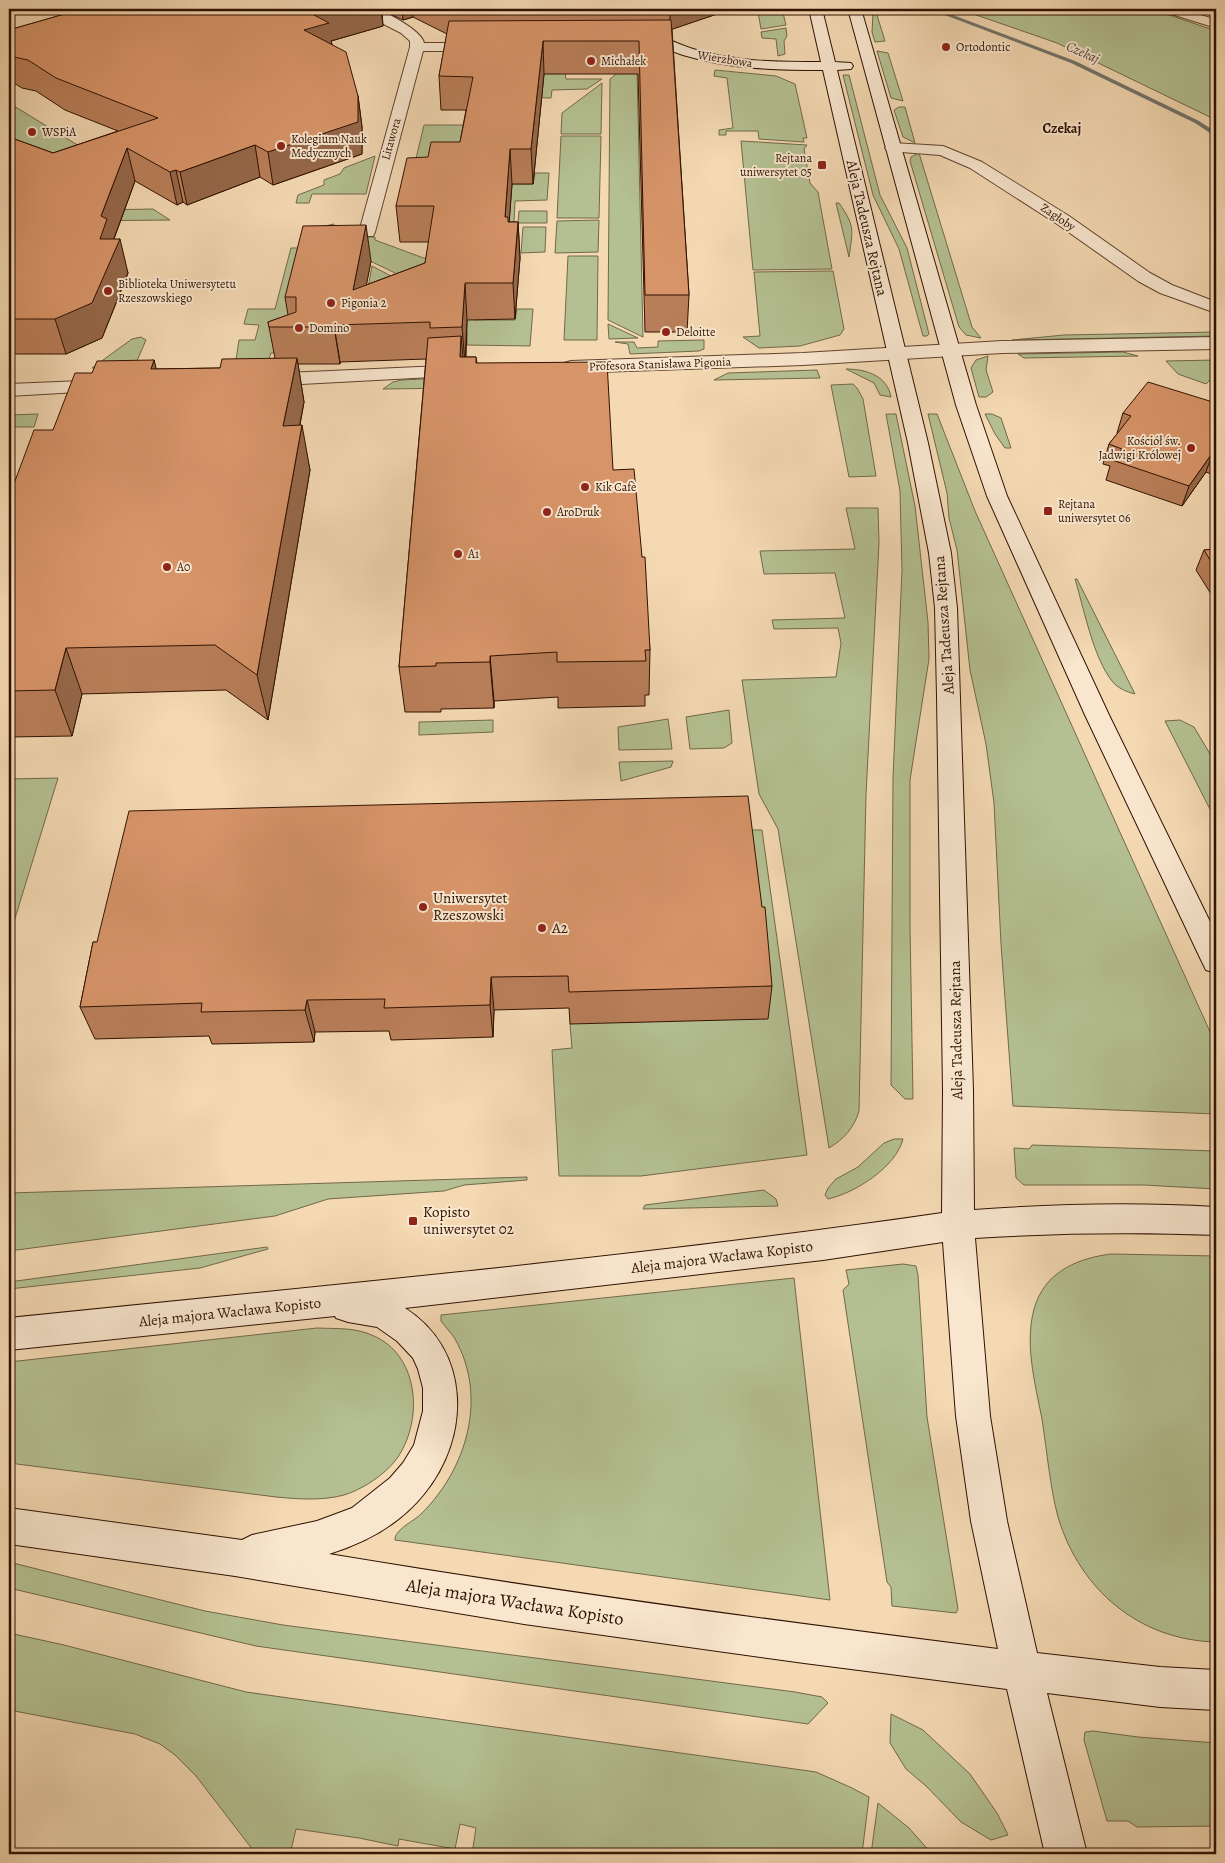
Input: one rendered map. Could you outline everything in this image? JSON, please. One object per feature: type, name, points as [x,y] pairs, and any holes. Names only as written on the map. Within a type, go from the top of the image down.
[{"type":"main road","points":[[365,9],[413,35],[417,40],[417,47],[491,47]]},
{"type":"main road","name":"Wierzbowa","points":[[590,9],[670,45],[701,56],[736,62],[870,66]]},
{"type":"main road","name":"Aleja Tadeusza Rejtana","points":[[816,9],[898,355],[927,483],[940,553],[946,608],[957,1070],[958,1225],[966,1345],[973,1416],[989,1521],[1022,1671]]},
{"type":"main road","points":[[854,9],[966,405],[997,496],[1017,543],[1216,962]]},
{"type":"main road","points":[[1170,9],[1216,24]]},
{"type":"main road","points":[[638,47],[670,45]]},
{"type":"main road","name":"Litawora","points":[[367,232],[417,47]]},
{"type":"main road","name":"Zagłoby","points":[[894,148],[944,151],[976,165],[1063,220],[1144,278],[1166,289],[1216,308]]},
{"type":"main road","points":[[951,350],[1216,343]]},
{"type":"main road","name":"Profesora Stanisława Pigonia","points":[[550,368],[898,355],[951,350]]},
{"type":"main road","points":[[245,380],[485,370]]},
{"type":"main road","points":[[9,390],[128,385]]},
{"type":"main road","name":"Aleja majora Wacława Kopisto","points":[[9,1334],[314,1303],[823,1245],[958,1225],[1097,1218],[1216,1220]]},
{"type":"main road","points":[[235,1557],[295,1545],[348,1528],[375,1514],[400,1494],[417,1475],[435,1438],[440,1418],[439,1378],[432,1356],[414,1334],[390,1317],[378,1312],[314,1303]]},
{"type":"main road","name":"Aleja majora Wacława Kopisto","points":[[9,1526],[235,1557],[524,1605],[804,1644],[1022,1671],[1216,1690]]},
{"type":"main road","points":[[1022,1671],[1066,1854]]},
{"type":"green space","points":[[764,9],[782,9],[786,25],[761,29],[758,12]]},
{"type":"green space","points":[[959,9],[1152,9],[1216,31],[1216,120],[1057,43]]},
{"type":"green space","points":[[876,12],[885,41],[875,42],[872,32],[873,13]]},
{"type":"green space","points":[[786,28],[785,54],[778,56],[776,39],[762,38],[761,32]]},
{"type":"green space","points":[[877,51],[888,53],[903,101],[891,98]]},
{"type":"green space","points":[[637,68],[643,337],[608,320],[610,79],[621,70]]},
{"type":"green space","points":[[715,70],[776,76],[795,84],[807,138],[803,138],[804,142],[759,139],[758,131],[726,131],[726,135],[719,135],[719,130],[733,128],[727,78],[714,76]]},
{"type":"green space","points":[[481,72],[565,72],[566,79],[602,79],[587,89],[552,90],[551,98],[491,97]]},
{"type":"green space","points":[[843,75],[849,75],[880,195],[907,248],[929,334],[927,336],[923,336],[899,249],[873,195]]},
{"type":"green space","points":[[602,83],[601,134],[561,134],[562,113]]},
{"type":"green space","name":"WSPiA","points":[[9,103],[102,160],[9,167]]},
{"type":"green space","points":[[899,107],[905,107],[915,143],[903,137],[894,110]]},
{"type":"green space","points":[[424,125],[464,125],[460,166],[414,167]]},
{"type":"green space","points":[[561,136],[601,136],[599,218],[557,218]]},
{"type":"green space","points":[[741,141],[807,145],[804,149],[810,183],[818,192],[832,269],[753,270]]},
{"type":"green space","points":[[919,153],[972,327],[981,338],[966,335],[959,327],[910,161],[911,157]]},
{"type":"green space","points":[[375,156],[366,194],[312,194],[309,203],[296,203],[298,195],[324,185],[324,180],[340,174],[344,168]]},
{"type":"green space","points":[[535,173],[549,173],[547,200],[515,201],[514,223],[444,222],[500,184],[533,184]]},
{"type":"green space","points":[[836,203],[839,203],[850,223],[852,234],[849,257]]},
{"type":"green space","points":[[153,209],[170,220],[67,221],[95,210]]},
{"type":"green space","points":[[519,211],[547,211],[547,223],[518,223]]},
{"type":"green space","points":[[599,220],[598,252],[555,253],[557,221]]},
{"type":"green space","points":[[334,224],[331,237],[375,237],[375,240],[429,260],[481,260],[474,320],[515,320],[517,309],[533,309],[530,346],[467,345],[467,331],[443,332],[366,299],[372,266],[408,285],[422,286],[306,230]]},
{"type":"green space","points":[[523,227],[546,227],[545,252],[521,253]]},
{"type":"green space","points":[[291,248],[306,248],[280,353],[271,353],[266,367],[236,360],[239,340],[255,340],[259,325],[244,324],[248,309],[275,309]]},
{"type":"green space","points":[[568,256],[598,256],[597,340],[564,340]]},
{"type":"green space","points":[[833,271],[844,329],[840,335],[800,346],[759,348],[743,337],[760,336],[754,272]]},
{"type":"green space","points":[[608,324],[638,338],[609,339]]},
{"type":"green space","points":[[1216,332],[1216,336],[1012,340],[1064,335]]},
{"type":"green space","points":[[141,337],[146,340],[136,363],[126,367],[92,368],[132,339]]},
{"type":"green space","points":[[704,340],[704,349],[699,351],[630,354],[628,344],[615,342],[634,342],[637,348],[658,347],[658,341]]},
{"type":"green space","points":[[1123,352],[1138,356],[1024,358],[1018,354]]},
{"type":"green space","points":[[988,356],[986,370],[993,392],[986,397],[979,397],[971,368],[976,360]]},
{"type":"green space","points":[[1216,360],[1216,374],[1206,384],[1178,374],[1166,361]]},
{"type":"green space","points":[[846,369],[868,372],[880,378],[889,389],[891,397],[880,395],[874,383]]},
{"type":"green space","points":[[817,370],[820,378],[714,380],[728,373]]},
{"type":"green space","points":[[462,377],[462,388],[383,389],[393,382],[402,380]]},
{"type":"green space","points":[[853,384],[863,399],[876,476],[849,477],[831,385]]},
{"type":"green space","points":[[38,414],[34,427],[9,427],[9,415]]},
{"type":"green space","points":[[886,414],[896,414],[915,506],[928,622],[929,659],[910,780],[913,1099],[905,1099],[891,1085],[893,778],[902,570],[900,491]]},
{"type":"green space","points":[[928,414],[937,414],[975,511],[1216,1045],[1216,1114],[1013,1106],[1001,944],[994,803],[986,744],[970,670],[957,550],[949,518],[947,493]]},
{"type":"green space","points":[[985,414],[992,414],[1001,418],[1011,448],[1005,448],[995,434]]},
{"type":"green space","points":[[846,508],[878,508],[879,543],[866,794],[859,1111],[848,1132],[829,1148],[778,829],[759,794],[742,680],[836,677],[841,643],[838,628],[774,629],[772,620],[845,618],[835,573],[764,574],[760,551],[855,549]]},
{"type":"green space","points":[[1075,579],[1077,579],[1135,694],[1117,686],[1105,671],[1094,646]]},
{"type":"green space","points":[[729,710],[732,743],[724,748],[690,749],[686,717]]},
{"type":"green space","points":[[668,719],[672,749],[619,750],[618,727]]},
{"type":"green space","points":[[493,720],[493,732],[419,735],[419,722]]},
{"type":"green space","points":[[1180,720],[1194,727],[1216,764],[1216,821],[1165,721]]},
{"type":"green space","points":[[673,761],[671,767],[621,781],[619,762]]},
{"type":"green space","points":[[58,778],[9,938],[9,779]]},
{"type":"green space","points":[[745,830],[762,830],[807,1155],[641,1176],[559,1176],[552,1050],[572,1048],[570,1024]]},
{"type":"green space","points":[[894,1139],[903,1139],[899,1149],[883,1169],[862,1185],[828,1199],[825,1195],[836,1179],[858,1167],[884,1143]]},
{"type":"green space","points":[[1032,1145],[1216,1151],[1216,1189],[1144,1185],[1024,1185],[1016,1178],[1014,1148],[1029,1149]]},
{"type":"green space","points":[[527,1177],[527,1180],[464,1185],[444,1191],[328,1199],[275,1216],[9,1251],[9,1193]]},
{"type":"green space","points":[[764,1190],[776,1199],[778,1206],[643,1209],[645,1205]]},
{"type":"green space","points":[[267,1247],[268,1249],[200,1268],[9,1289],[9,1282]]},
{"type":"green space","points":[[1111,1254],[1216,1256],[1216,1642],[1188,1639],[1162,1632],[1138,1621],[1116,1606],[1097,1588],[1081,1567],[1068,1543],[1058,1517],[1030,1346],[1032,1317],[1041,1292],[1057,1274],[1077,1263]]},
{"type":"green space","points":[[903,1264],[916,1266],[918,1275],[927,1417],[958,1609],[956,1613],[892,1606],[891,1587],[887,1582],[843,1290],[849,1284],[846,1270]]},
{"type":"green space","points":[[794,1278],[830,1600],[395,1540],[401,1529],[421,1514],[437,1496],[461,1454],[468,1431],[471,1408],[470,1384],[465,1361],[452,1334],[441,1321],[441,1315]]},
{"type":"green space","points":[[317,1328],[346,1329],[374,1336],[388,1345],[399,1357],[407,1371],[412,1387],[412,1421],[408,1437],[397,1459],[368,1484],[352,1492],[327,1498],[284,1498],[9,1463],[9,1362]]},
{"type":"green space","points":[[9,1562],[205,1611],[283,1625],[795,1692],[822,1697],[828,1703],[808,1724],[256,1646],[9,1588]]},
{"type":"green space","points":[[9,1633],[64,1645],[246,1692],[816,1772],[869,1797],[862,1854],[472,1854],[476,1828],[460,1824],[455,1849],[399,1839],[398,1846],[296,1829],[290,1854],[256,1854],[196,1776],[175,1755],[160,1744],[135,1734],[9,1710]]},
{"type":"green space","points":[[891,1714],[923,1730],[970,1774],[997,1813],[1008,1835],[991,1840],[961,1822],[926,1786],[906,1769],[890,1743]]},
{"type":"green space","points":[[1093,1731],[1138,1737],[1216,1743],[1216,1826],[1137,1827],[1128,1821],[1107,1821],[1084,1740],[1085,1732]]},
{"type":"green space","points":[[878,1803],[909,1828],[932,1854],[871,1854]]},
{"type":"building","points":[[82,9],[337,9],[314,15],[329,23],[304,30],[346,52],[358,96],[358,122],[268,152],[255,145],[180,172],[176,170],[170,172],[127,148],[101,216],[107,219],[100,239],[120,239],[92,303],[55,319],[9,319],[9,137],[53,153],[158,118],[56,78],[28,60],[9,54],[9,30]]},
{"type":"building","points":[[452,9],[638,9],[644,11],[451,11]]},
{"type":"building","points":[[671,20],[689,295],[645,295],[639,41],[543,41],[531,149],[510,149],[505,217],[508,217],[508,222],[518,222],[513,283],[465,283],[462,327],[430,328],[430,322],[334,325],[334,327],[269,327],[268,322],[296,312],[296,297],[285,297],[303,226],[366,225],[353,290],[425,263],[434,206],[396,206],[407,158],[428,157],[431,142],[460,142],[473,77],[439,76],[449,21]]},
{"type":"building","name":"A1","points":[[461,336],[460,357],[476,357],[476,363],[607,362],[613,470],[634,469],[642,557],[645,557],[650,650],[645,650],[646,661],[557,662],[557,652],[490,656],[490,662],[436,663],[436,666],[399,667],[428,338]]},
{"type":"building","name":"A0","points":[[297,358],[283,426],[302,425],[257,675],[215,645],[66,648],[55,690],[9,691],[9,497],[34,430],[53,430],[75,373],[92,373],[97,361],[154,360],[151,369],[220,368],[222,359]]},
{"type":"building","points":[[1148,382],[1216,403],[1216,454],[1213,452],[1189,486],[1112,460],[1122,449],[1109,444],[1131,416],[1123,413]]},
{"type":"building","points":[[1216,549],[1216,570],[1204,550]]},
{"type":"building","points":[[748,796],[762,907],[765,907],[772,986],[569,992],[568,976],[491,977],[490,1005],[384,1008],[385,999],[307,1000],[305,1010],[201,1012],[202,1003],[80,1007],[93,942],[97,942],[129,811]]},
{"type":"building","points":[[9,1849],[28,1853],[28,1854],[9,1854]]},
{"type":"waterway","name":"Czekaj","points":[[932,9],[1073,62],[1197,122],[1216,135]]},
{"type":"place","name":"Ortodontic","points":[[946,47]]},
{"type":"place","name":"Michałek","points":[[591,61]]},
{"type":"place","name":"WSPiA","points":[[32,132]]},
{"type":"place","name":"Kolegium Nauk Medycznych","points":[[281,146]]},
{"type":"place","name":"Rejtana uniwersytet 05","points":[[822,165]]},
{"type":"place","name":"Biblioteka Uniwersytetu Rzeszowskiego","points":[[108,291]]},
{"type":"place","name":"Pigonia 2","points":[[331,303]]},
{"type":"place","name":"Domino","points":[[299,328]]},
{"type":"place","name":"Deloitte","points":[[666,332]]},
{"type":"place","name":"Kościół św. Jadwigi Królowej","points":[[1191,448]]},
{"type":"place","name":"Kik Cafè","points":[[585,487]]},
{"type":"place","name":"Rejtana uniwersytet 06","points":[[1048,511]]},
{"type":"place","name":"AroDruk","points":[[547,512]]},
{"type":"place","name":"A1","points":[[458,554]]},
{"type":"place","name":"A0","points":[[167,567]]},
{"type":"place","name":"Uniwersytet Rzeszowski","points":[[423,907]]},
{"type":"place","name":"A2","points":[[542,928]]},
{"type":"place","name":"Kopisto uniwersytet 02","points":[[413,1221]]},
{"type":"district","name":"Czekaj","points":[[1062,128]]}]
